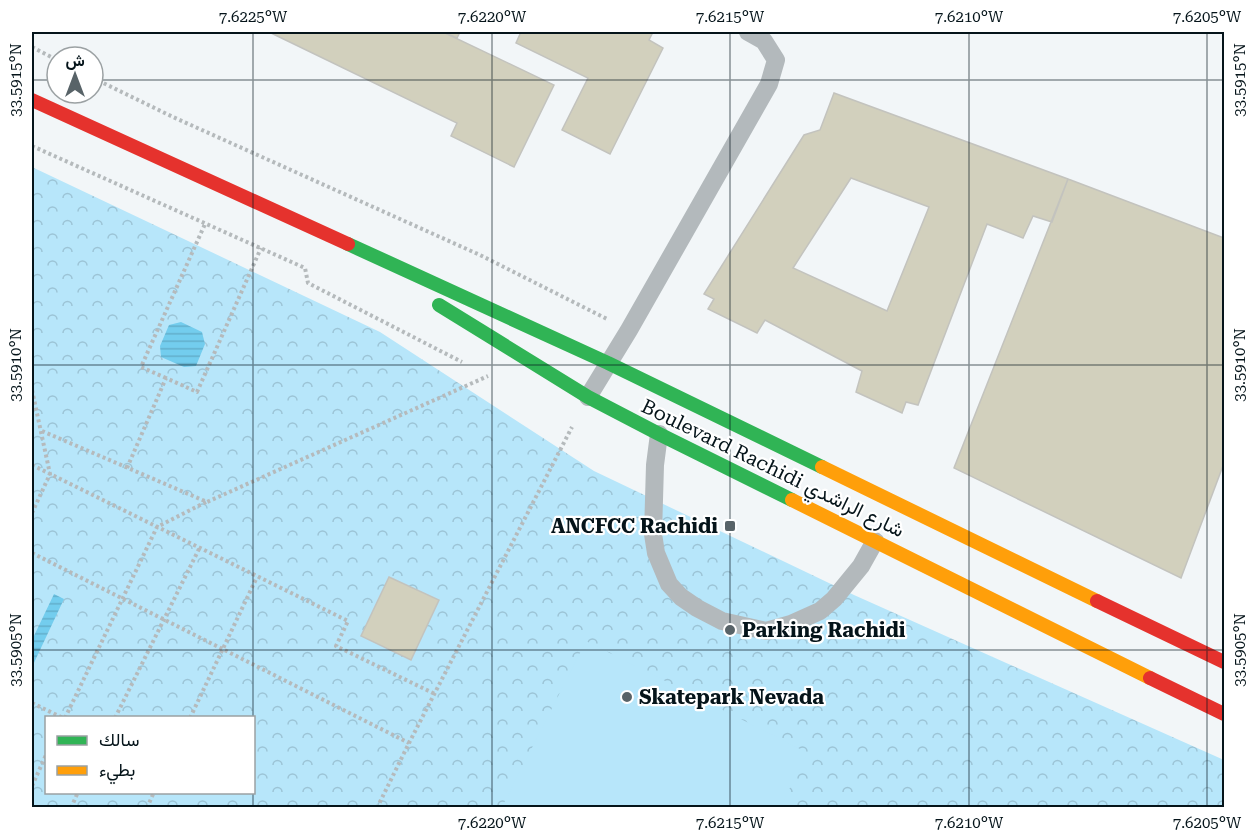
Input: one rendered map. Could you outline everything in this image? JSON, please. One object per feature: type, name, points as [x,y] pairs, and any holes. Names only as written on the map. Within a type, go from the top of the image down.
[{"type":"street","name":"Boulevard Rachidi شارع الراشدي","points":[[32,100],[608,363],[1224,662]]},
{"type":"street","name":"Boulevard Rachidi شارع الراشدي","points":[[317,231],[408,286]]},
{"type":"street","name":"Boulevard Rachidi شارع الراشدي","points":[[428,298],[588,397],[1224,714]]},
{"type":"lane","points":[[588,397],[629,330],[769,84],[776,60],[764,41],[748,32]]},
{"type":"lane","points":[[659,434],[654,465],[653,534],[656,553],[669,584],[681,597],[722,621],[766,631],[791,624],[820,611],[834,599],[861,566],[875,541]]},
{"type":"path","points":[[105,84],[173,117],[480,255],[629,330]]},
{"type":"path","points":[[205,224],[141,367],[197,392],[261,248]]},
{"type":"path","points":[[64,716],[157,527],[207,502],[488,376]]},
{"type":"path","points":[[127,468],[166,378]]},
{"type":"path","points":[[32,390],[50,474],[32,513]]},
{"type":"path","points":[[377,807],[588,397]]},
{"type":"path","points":[[42,431],[207,502]]},
{"type":"path","points":[[32,465],[348,621],[336,646],[435,694]]},
{"type":"path","points":[[115,716],[199,549]]},
{"type":"path","points":[[32,553],[409,743]]},
{"type":"path","points":[[190,716],[257,577]]},
{"type":"path","points":[[32,702],[62,716]]},
{"type":"path","points":[[32,786],[45,757]]},
{"type":"green space","points":[[32,167],[380,332],[594,471],[854,595],[1224,760],[1224,807],[32,807]]},
{"type":"green space","name":"Skatepark Nevada","points":[[586,641],[808,753],[780,807],[502,807]]},
{"type":"water","points":[[181,322],[202,332],[205,344],[196,366],[184,367],[161,357],[160,346],[169,325]]},
{"type":"water","points":[[54,594],[64,599],[32,667],[32,640]]},
{"type":"building","points":[[269,32],[443,32],[554,85],[514,167],[451,136],[457,123]]},
{"type":"building","points":[[443,32],[460,32],[457,38]]},
{"type":"building","points":[[521,32],[653,32],[649,40],[663,48],[610,154],[562,130],[588,78],[516,43]]},
{"type":"building","points":[[834,93],[1068,179],[1052,222],[1033,216],[1023,238],[987,224],[918,405],[906,402],[902,413],[856,392],[862,371],[765,320],[757,333],[708,309],[714,299],[704,294],[804,135],[820,130]],"holes":[[[851,178],[929,207],[887,311],[793,268]]]},
{"type":"building","points":[[1068,179],[1224,238],[1224,463],[1181,578],[954,468]]},
{"type":"building","points":[[389,577],[439,600],[411,660],[361,636]]},
{"type":"traffic: fast","points":[[348,244],[608,363],[822,467]]},
{"type":"traffic: fast","points":[[439,305],[588,397],[792,500]]},
{"type":"traffic: slow","points":[[822,467],[1097,601]]},
{"type":"traffic: slow","points":[[792,500],[1150,678]]},
{"type":"traffic: jam","points":[[32,100],[348,244]]},
{"type":"traffic: jam","points":[[1097,601],[1224,662]]},
{"type":"traffic: jam","points":[[1150,678],[1224,714]]},
{"type":"place","name":"ANCFCC Rachidi","points":[[730,526]]},
{"type":"place","name":"Parking Rachidi","points":[[730,630]]},
{"type":"place","name":"Skatepark Nevada","points":[[627,697]]}]
